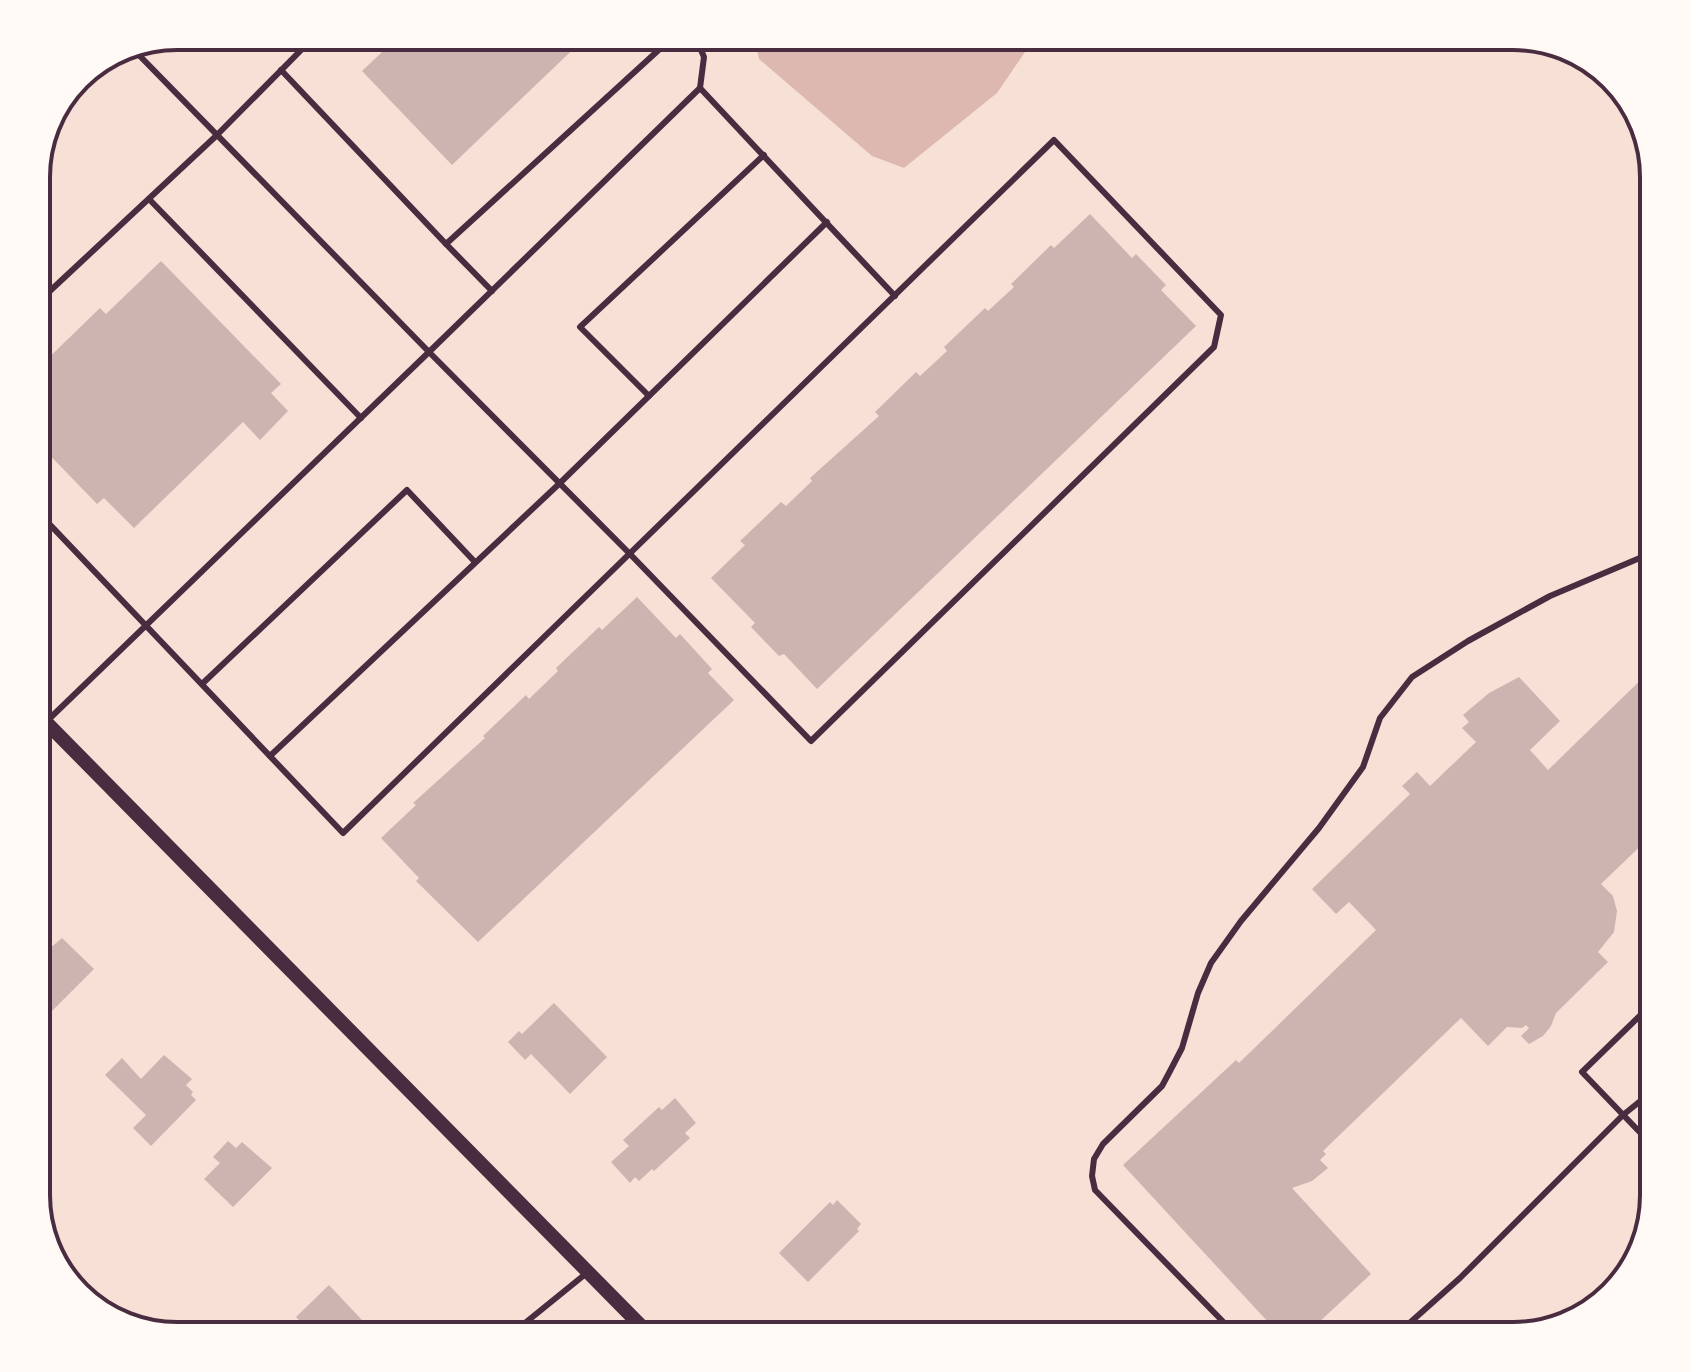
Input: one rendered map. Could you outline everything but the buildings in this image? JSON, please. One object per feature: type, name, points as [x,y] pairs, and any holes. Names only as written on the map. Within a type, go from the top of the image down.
[{"type":"street","points":[[50,726],[637,1322]]},
{"type":"lane","points":[[50,291],[216,136],[301,50]]},
{"type":"lane","points":[[446,244],[659,50]]},
{"type":"lane","points":[[50,709],[146,626],[700,88],[704,57],[701,50]]},
{"type":"lane","points":[[50,525],[343,833],[630,554],[895,296],[1054,140],[1221,315],[1214,347],[811,741],[630,554],[140,56]]},
{"type":"lane","points":[[281,70],[492,291]]},
{"type":"lane","points":[[700,88],[895,296]]},
{"type":"lane","points":[[649,396],[580,327],[764,155]]},
{"type":"lane","points":[[149,199],[361,418]]},
{"type":"lane","points":[[270,756],[560,483],[827,222]]},
{"type":"lane","points":[[202,684],[407,490],[474,561]]},
{"type":"lane","points":[[1223,1322],[1095,1190],[1092,1176],[1094,1159],[1103,1144],[1162,1086],[1182,1048],[1198,993],[1211,963],[1241,921],[1319,828],[1363,767],[1380,718],[1412,677],[1468,641],[1550,596],[1640,558]]},
{"type":"lane","points":[[1640,1016],[1582,1072],[1640,1133]]},
{"type":"lane","points":[[1411,1322],[1460,1278],[1640,1101]]},
{"type":"lane","points":[[526,1322],[588,1272]]},
{"type":"shaded area","points":[[757,50],[1025,52],[997,93],[904,168],[872,156],[759,59]]}]
